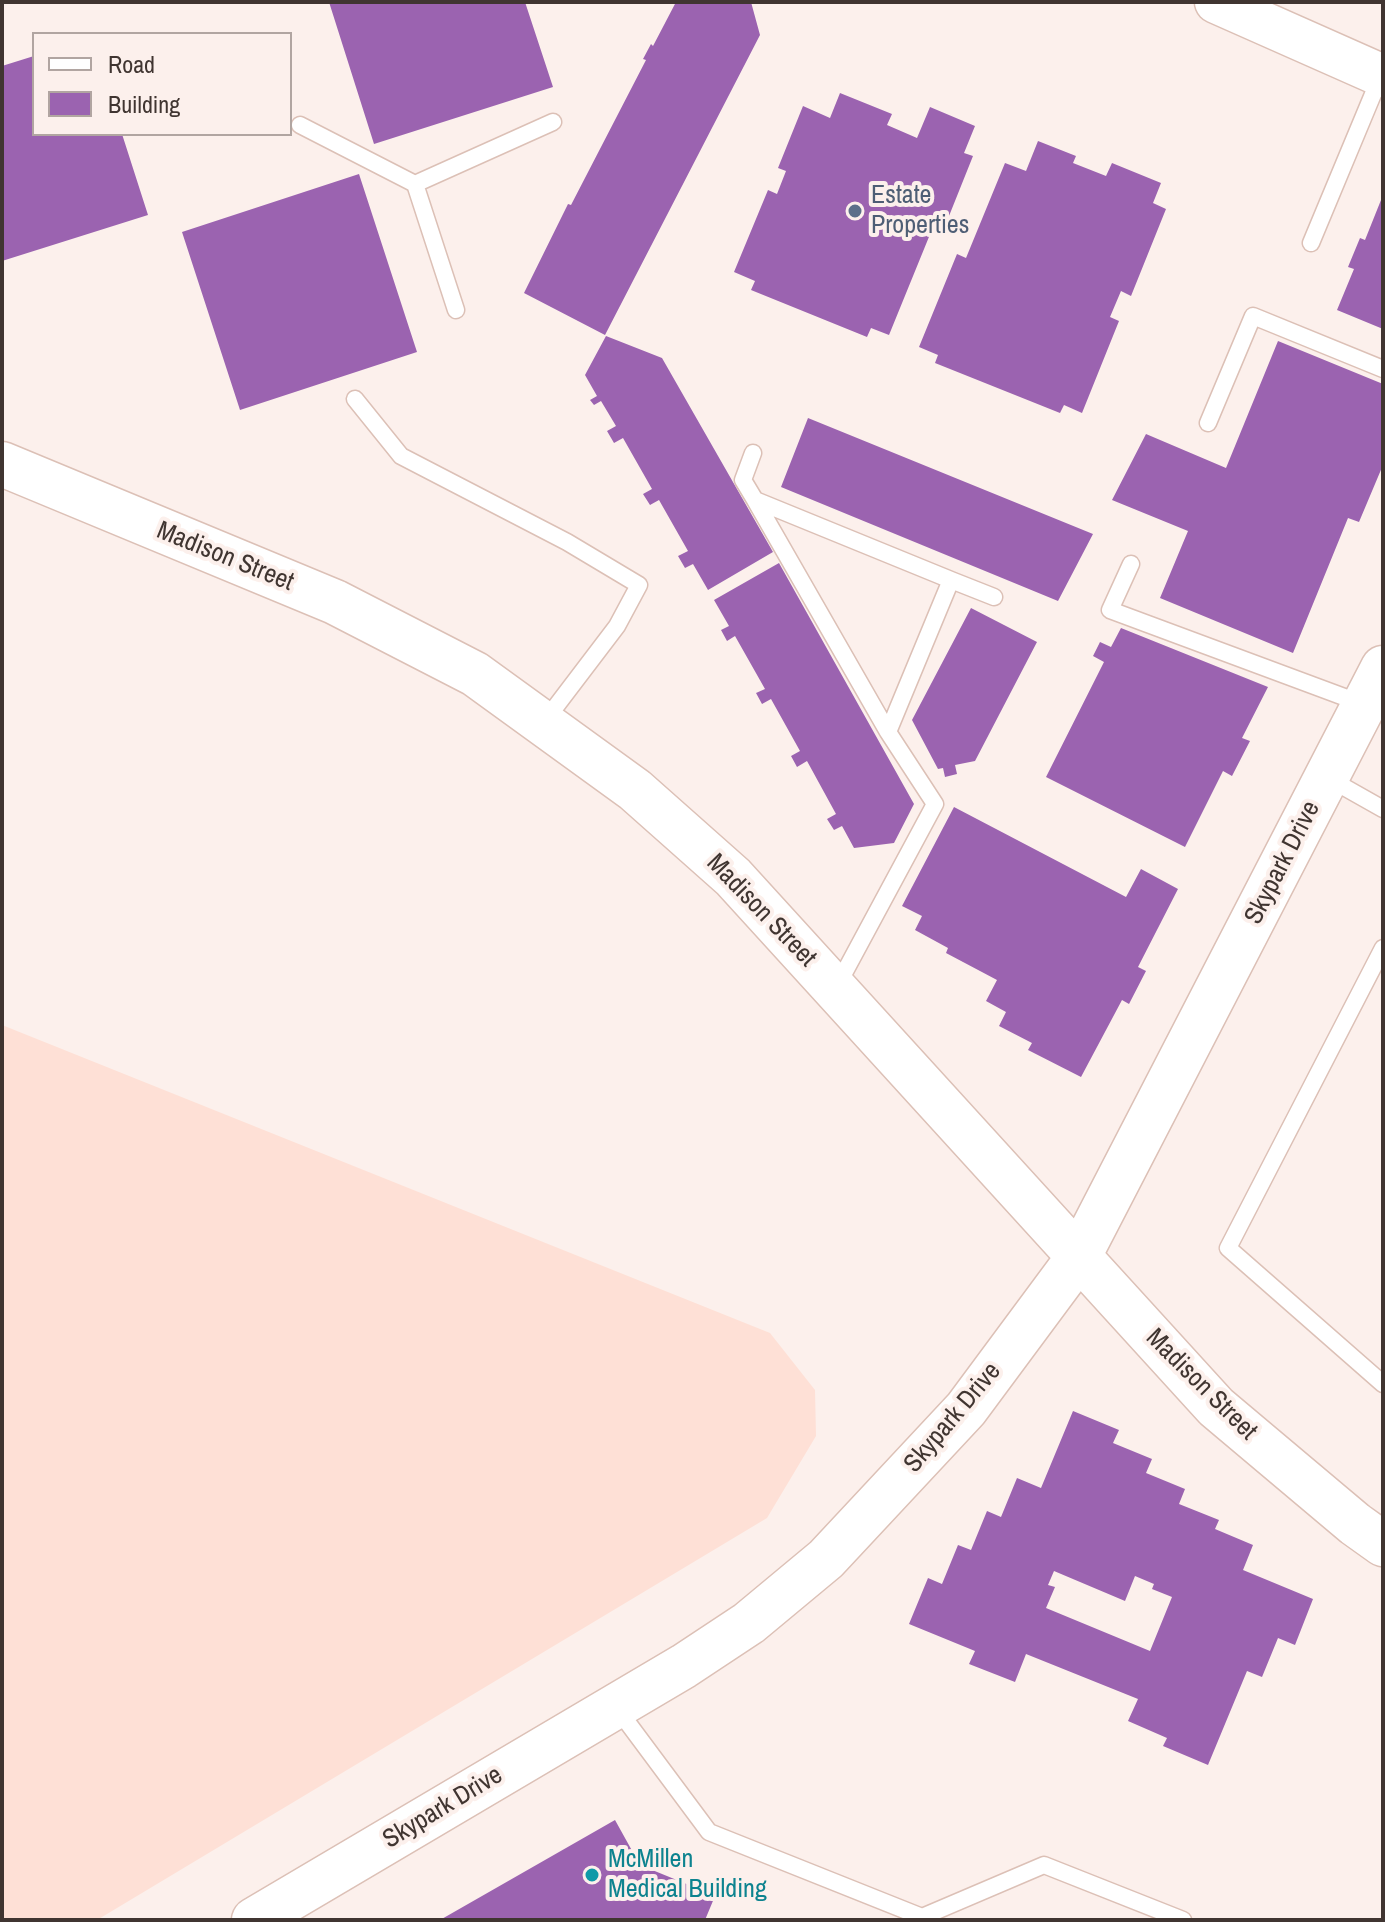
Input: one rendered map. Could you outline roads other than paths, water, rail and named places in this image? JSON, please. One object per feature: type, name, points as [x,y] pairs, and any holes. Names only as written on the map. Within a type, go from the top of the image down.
[{"type":"main road","name":"Madison Street","points":[[2,464],[335,602],[475,674],[635,790],[733,877],[1216,1407],[1383,1544]]},
{"type":"main road","name":"Skypark Drive","points":[[254,1920],[749,1623],[826,1559],[966,1409],[1078,1258],[1374,687]]},
{"type":"street","points":[[1216,2],[1382,76]]},
{"type":"lane","points":[[1311,243],[1382,76]]},
{"type":"lane","points":[[415,184],[553,122]]},
{"type":"lane","points":[[300,125],[415,184],[456,310]]},
{"type":"lane","points":[[1208,423],[1253,316],[1383,369]]},
{"type":"lane","points":[[355,399],[401,456],[567,542],[639,585],[617,626],[544,723]]},
{"type":"lane","points":[[753,453],[743,480],[888,732],[935,804],[835,989]]},
{"type":"lane","points":[[755,500],[994,597]]},
{"type":"lane","points":[[1131,564],[1110,610],[1374,687]]},
{"type":"lane","points":[[888,732],[951,580]]},
{"type":"lane","points":[[1327,777],[1383,809]]},
{"type":"lane","points":[[1383,948],[1228,1248],[1383,1384]]},
{"type":"lane","points":[[615,1706],[709,1832],[922,1917],[1044,1865],[1183,1920]]},
{"type":"place","name":"Estate Properties","points":[[855,211]]},
{"type":"place","name":"McMillen Medical Building","points":[[592,1875]]}]
